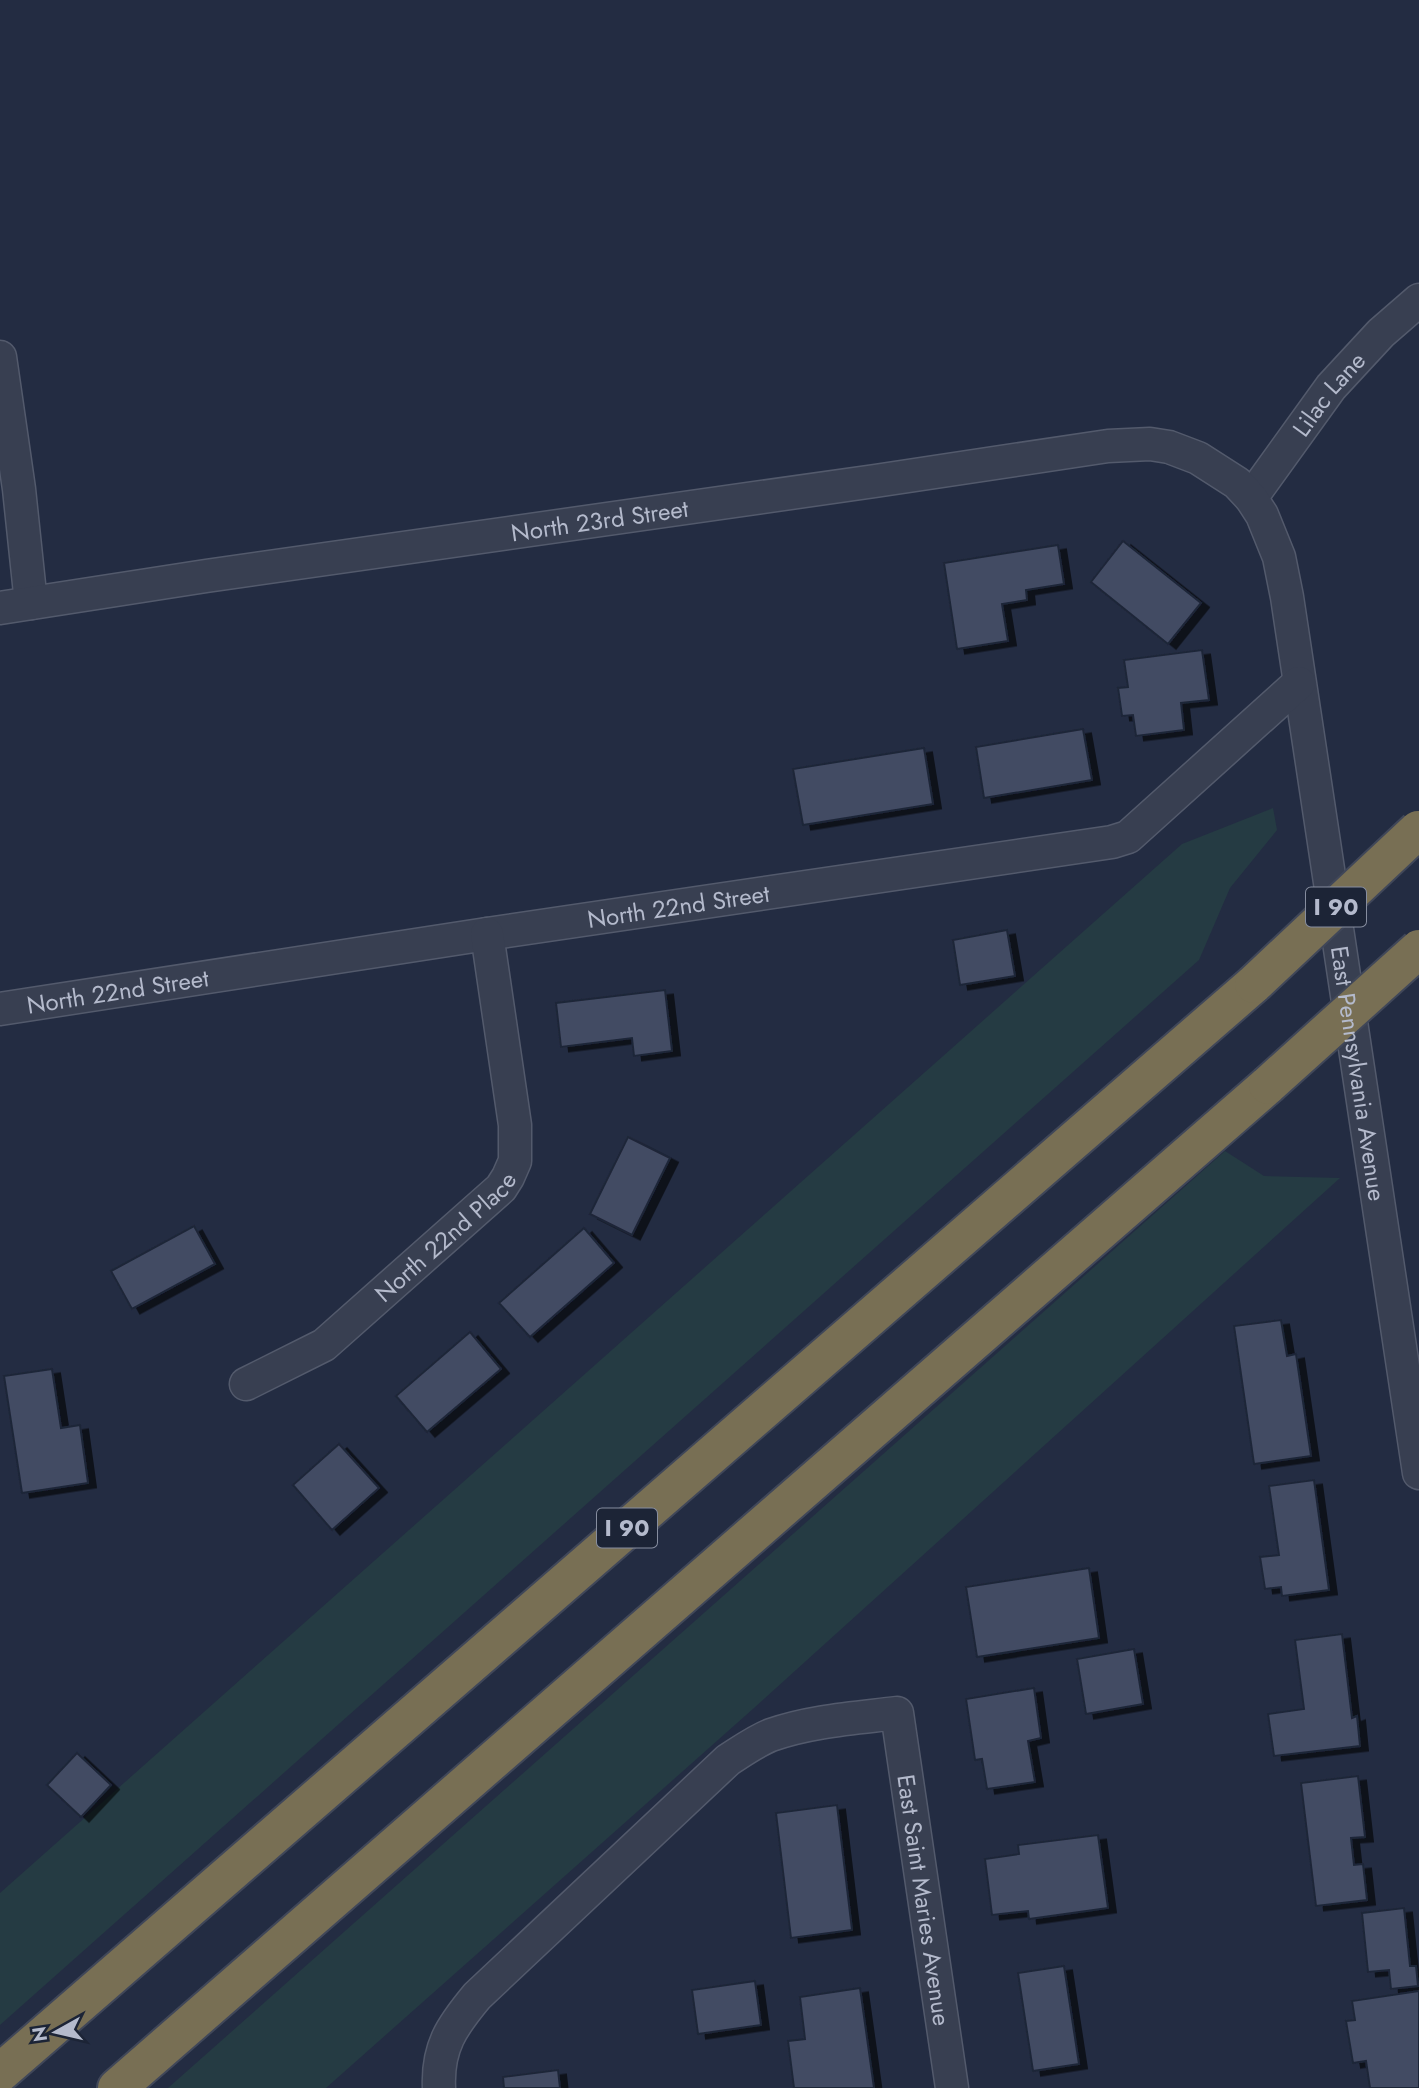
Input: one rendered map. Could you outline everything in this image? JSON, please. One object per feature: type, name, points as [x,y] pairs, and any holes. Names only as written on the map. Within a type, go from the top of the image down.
[{"type":"highway","name":"I 90","points":[[0,2073],[1254,984],[1419,830]]},
{"type":"highway","points":[[117,2088],[1268,1085],[1419,949]]},
{"type":"street","name":"Lilac Lane","points":[[1251,498],[1331,387],[1381,333],[1419,300]]},
{"type":"street","points":[[0,357],[19,489],[31,603]]},
{"type":"street","name":"North 23rd Street","points":[[0,608],[1108,446],[1150,444],[1169,447],[1198,458]]},
{"type":"street","name":"East Pennsylvania Avenue","points":[[1198,458],[1237,483],[1251,498],[1262,515],[1279,557],[1416,1437],[1419,1473]]},
{"type":"street","name":"North 22nd Street","points":[[0,1009],[486,933],[1112,842],[1128,837],[1299,683]]},
{"type":"street","name":"North 22nd Place","points":[[246,1384],[324,1345],[500,1188],[508,1177],[515,1161],[515,1125],[486,933]]},
{"type":"street","name":"East Saint Maries Avenue","points":[[440,2073],[446,2040],[456,2021],[477,1996],[728,1760],[770,1735],[821,1723],[897,1713],[952,2088]]},
{"type":"shaded area","points":[[1273,808],[1277,830],[1230,888],[1199,960],[0,2025],[0,1893],[1182,844]]},
{"type":"shaded area","points":[[1225,1151],[1264,1176],[1340,1178],[754,1708],[326,2088],[168,2088]]},
{"type":"building","points":[[1123,541],[1201,603],[1168,644],[1091,582]]},
{"type":"building","points":[[1058,545],[1064,584],[1026,590],[1027,600],[1002,604],[1008,641],[957,649],[944,563]]},
{"type":"building","points":[[1202,650],[1209,700],[1181,703],[1184,730],[1136,736],[1133,715],[1122,716],[1118,688],[1128,687],[1124,660]]},
{"type":"building","points":[[1083,729],[1092,780],[984,798],[976,747]]},
{"type":"building","points":[[924,748],[933,804],[803,825],[793,769]]},
{"type":"building","points":[[1007,930],[1015,976],[960,985],[953,940]]},
{"type":"building","points":[[665,990],[672,1051],[634,1056],[632,1038],[561,1047],[556,1003]]},
{"type":"building","points":[[628,1137],[670,1158],[632,1235],[590,1214]]},
{"type":"building","points":[[194,1226],[215,1264],[132,1309],[111,1271]]},
{"type":"building","points":[[584,1228],[614,1263],[530,1337],[499,1303]]},
{"type":"building","points":[[1281,1320],[1287,1356],[1296,1354],[1311,1456],[1254,1464],[1234,1326]]},
{"type":"building","points":[[470,1332],[501,1369],[427,1432],[396,1396]]},
{"type":"building","points":[[52,1369],[61,1428],[80,1425],[88,1483],[22,1493],[4,1376]]},
{"type":"building","points":[[339,1444],[379,1488],[332,1530],[293,1485]]},
{"type":"building","points":[[1314,1480],[1329,1590],[1282,1596],[1281,1587],[1265,1589],[1260,1557],[1279,1555],[1269,1486]]},
{"type":"building","points":[[1089,1568],[1099,1638],[977,1657],[966,1587]]},
{"type":"building","points":[[1342,1634],[1352,1718],[1357,1716],[1360,1746],[1274,1756],[1268,1714],[1304,1709],[1295,1640]]},
{"type":"building","points":[[1134,1649],[1143,1704],[1086,1714],[1077,1659]]},
{"type":"building","points":[[1034,1688],[1041,1738],[1028,1741],[1035,1782],[987,1789],[982,1759],[975,1760],[966,1699]]},
{"type":"building","points":[[77,1753],[111,1785],[81,1817],[47,1785]]},
{"type":"building","points":[[1358,1776],[1365,1837],[1351,1838],[1354,1865],[1363,1864],[1367,1900],[1316,1906],[1301,1783]]},
{"type":"building","points":[[837,1805],[852,1930],[791,1938],[776,1813]]},
{"type":"building","points":[[1098,1835],[1108,1908],[1029,1919],[1028,1911],[992,1915],[985,1859],[1019,1854],[1018,1845]]},
{"type":"building","points":[[1404,1908],[1410,1966],[1416,1966],[1418,1986],[1391,1989],[1389,1970],[1368,1972],[1362,1913]]},
{"type":"building","points":[[1064,1966],[1079,2064],[1033,2071],[1018,1973]]},
{"type":"building","points":[[755,1981],[761,2025],[698,2034],[692,1990]]},
{"type":"building","points":[[860,1988],[874,2088],[794,2088],[788,2041],[805,2039],[800,1997]]},
{"type":"building","points":[[1419,1991],[1419,2088],[1370,2088],[1366,2061],[1353,2063],[1346,2021],[1355,2020],[1352,2001]]},
{"type":"building","points":[[558,2070],[560,2088],[504,2088],[503,2077]]}]
